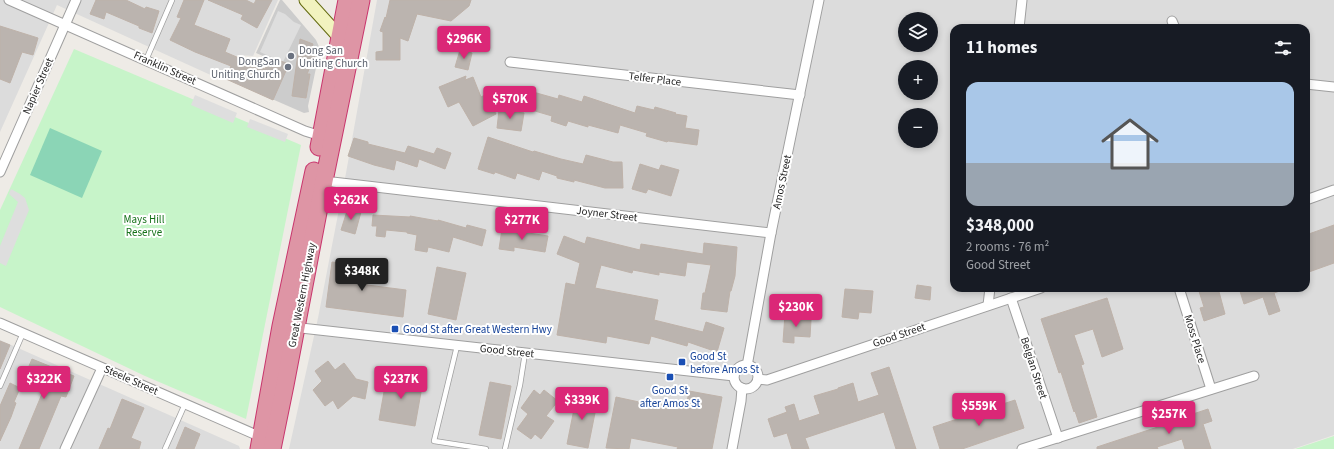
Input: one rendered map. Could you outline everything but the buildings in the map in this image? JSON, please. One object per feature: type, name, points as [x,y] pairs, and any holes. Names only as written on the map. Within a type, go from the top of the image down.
[{"type":"highway","name":"Great Western Highway","points":[[264,445],[288,327],[321,136],[347,0]]},
{"type":"highway","name":"Great Western Highway","points":[[288,327],[324,181],[361,0]]},
{"type":"main road","points":[[306,0],[351,51]]},
{"type":"street","name":"Franklin Street","points":[[9,0],[305,131],[321,136]]},
{"type":"street","name":"Napier Street","points":[[0,172],[76,0]]},
{"type":"street","name":"Amos Street","points":[[747,366],[771,233],[800,95],[816,0]]},
{"type":"street","points":[[1019,24],[1022,0]]},
{"type":"street","name":"Telfer Place","points":[[510,62],[800,95]]},
{"type":"street","points":[[1310,84],[1334,87]]},
{"type":"street","name":"Joyner Street","points":[[324,181],[771,233]]},
{"type":"street","points":[[1310,199],[1334,190]]},
{"type":"street","points":[[988,305],[990,292]]},
{"type":"street","name":"Good Street","points":[[758,379],[767,380],[1029,292]]},
{"type":"street","name":"Moss Place","points":[[1180,292],[1211,390]]},
{"type":"street","name":"Belgian Street","points":[[1011,298],[1058,438]]},
{"type":"street","name":"Steele Street","points":[[0,323],[185,404],[264,445]]},
{"type":"street","name":"Good Street","points":[[288,327],[734,376]]},
{"type":"street","points":[[747,366],[756,370],[758,379],[753,387],[749,389],[742,388],[737,385],[734,376],[739,368],[747,366]]},
{"type":"street","points":[[66,449],[102,368]]},
{"type":"street","points":[[1022,449],[1254,376]]},
{"type":"street","points":[[732,449],[742,388]]},
{"type":"lane","points":[[146,60],[172,0]]},
{"type":"lane","points":[[0,386],[23,333]]},
{"type":"lane","points":[[457,346],[434,441],[486,449]]},
{"type":"lane","points":[[504,449],[520,385],[525,353]]},
{"type":"lane","points":[[165,449],[185,404]]},
{"type":"shaded area","points":[[0,0],[278,0],[253,56],[237,55],[226,79],[215,77],[57,5],[0,132]]},
{"type":"shaded area","name":"Dong San Uniting Church","points":[[280,0],[282,0],[316,40],[320,49],[308,106],[309,112],[304,113],[256,92],[270,59],[256,53]]},
{"type":"shaded area","points":[[377,0],[1334,0],[1334,435],[1293,449],[289,449],[318,318]]},
{"type":"shaded area","points":[[278,11],[301,25],[283,62],[260,52]]},
{"type":"shaded area","points":[[195,95],[237,113],[233,123],[191,105]]},
{"type":"shaded area","points":[[250,119],[288,134],[285,142],[247,127]]},
{"type":"shaded area","points":[[11,189],[25,198],[29,210],[6,266],[0,263],[0,246],[18,202],[9,194]]},
{"type":"shaded area","points":[[0,340],[239,446],[240,449],[0,449]]},
{"type":"green space","name":"Mays Hill Reserve","points":[[74,49],[301,145],[246,419],[145,376],[0,307],[0,210]]},
{"type":"green space","points":[[50,128],[102,151],[82,198],[30,175]]},
{"type":"green space","points":[[1334,436],[1334,449],[1295,449]]},
{"type":"place","name":"Dong San Uniting Church","points":[[291,56]]},
{"type":"place","name":"DongSan Uniting Church","points":[[288,67]]},
{"type":"place","name":"Good St after Great Western Hwy","points":[[395,329]]},
{"type":"place","name":"Good St before Amos St","points":[[682,362]]},
{"type":"place","name":"Good St after Amos St","points":[[670,377]]}]
